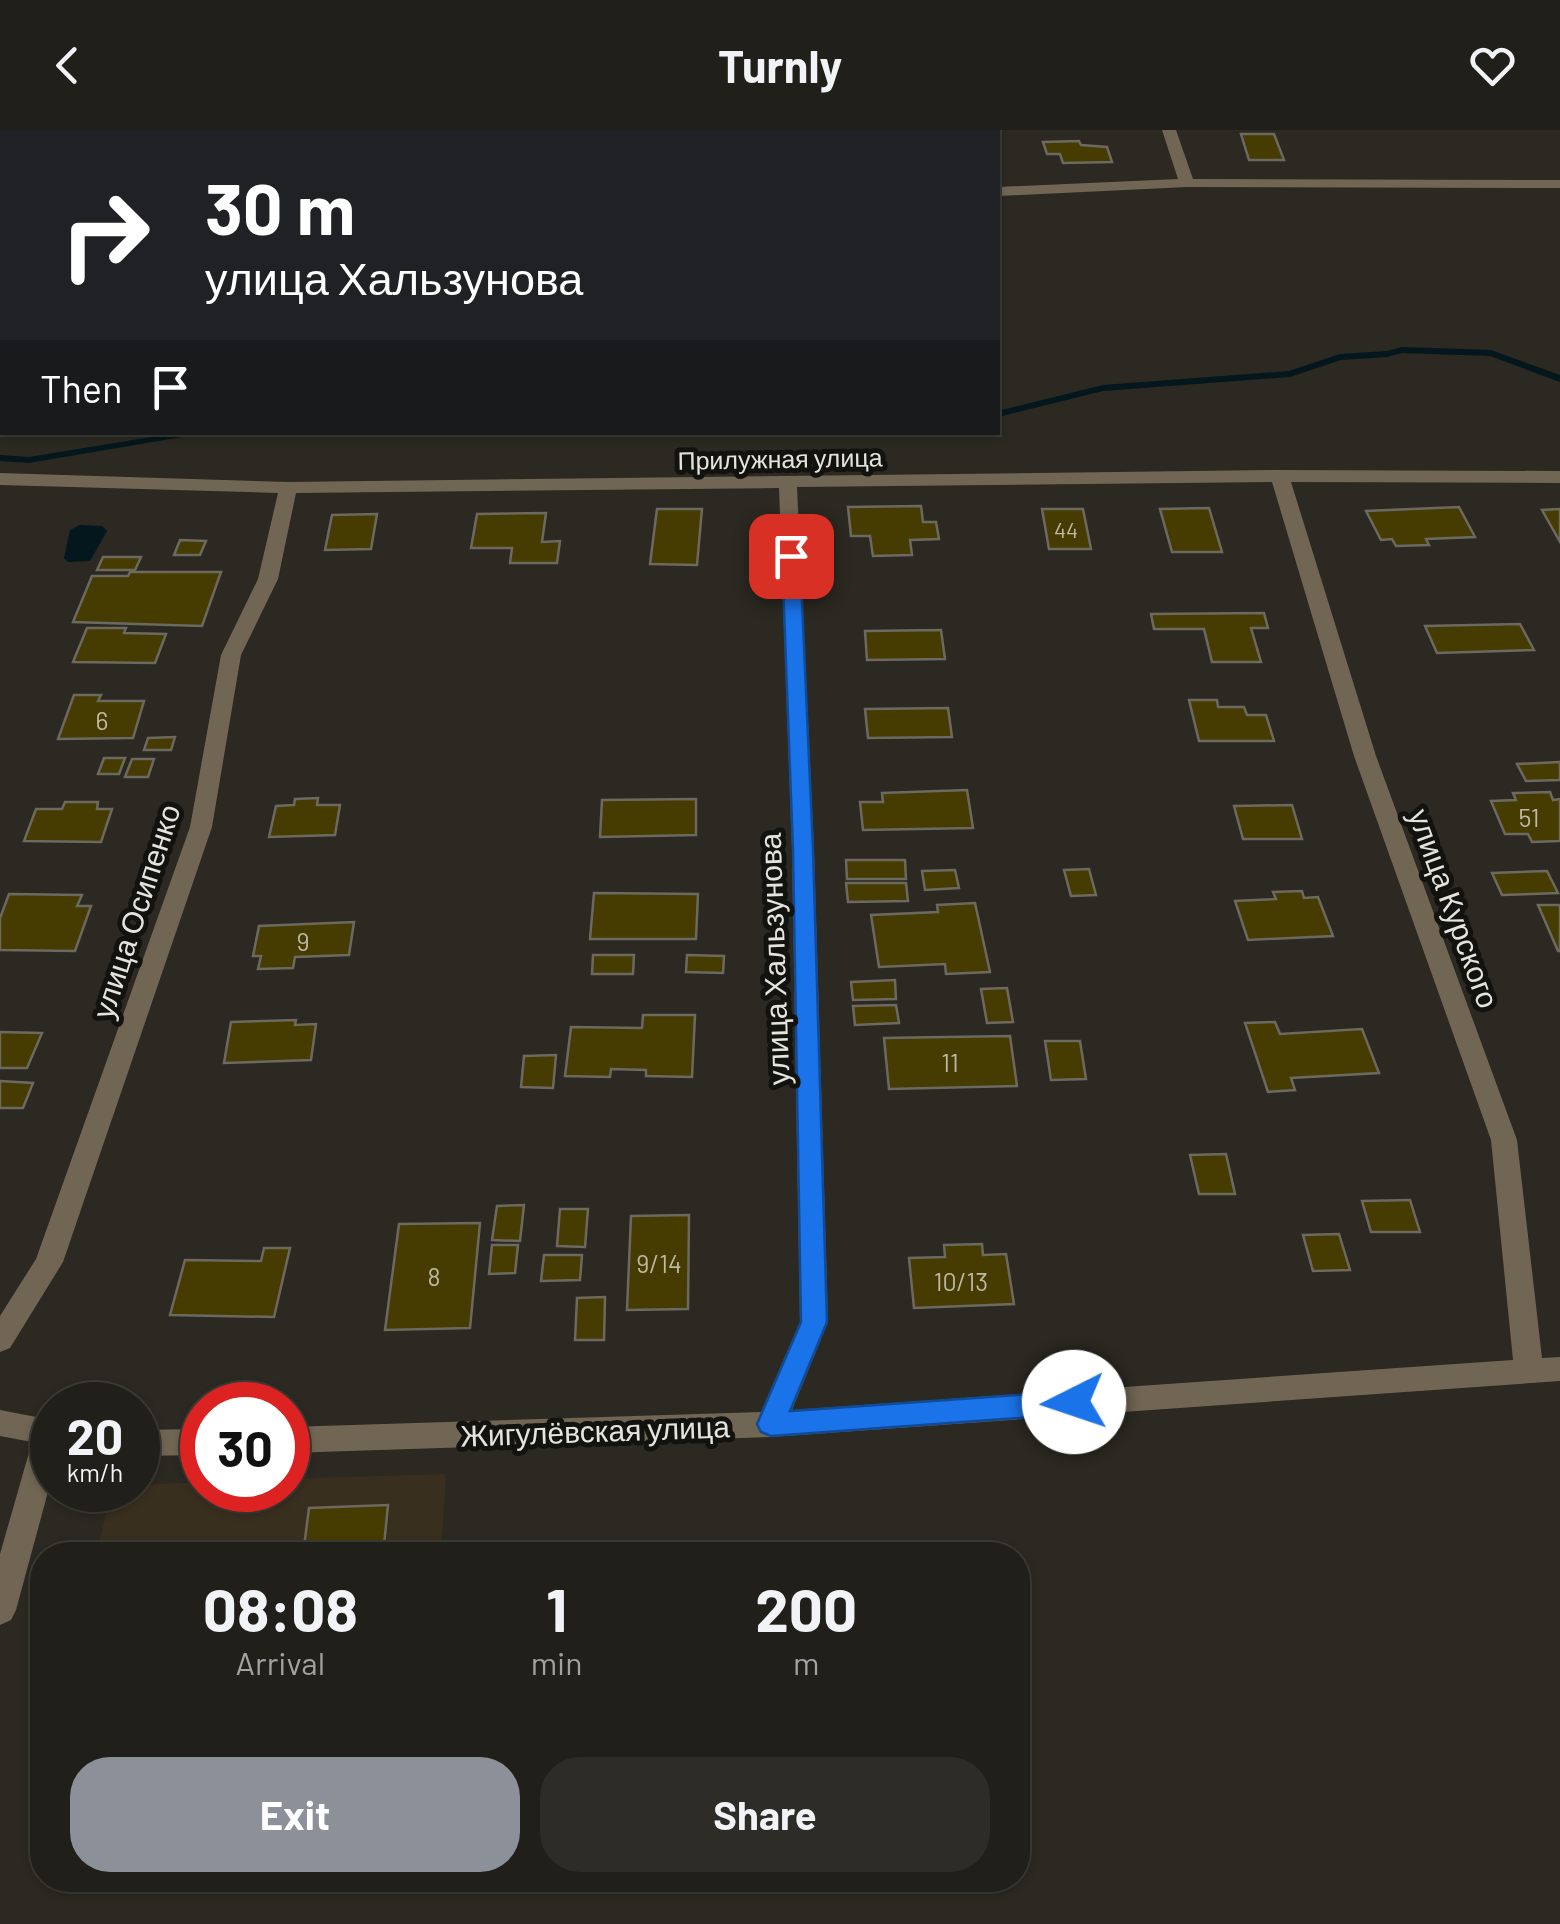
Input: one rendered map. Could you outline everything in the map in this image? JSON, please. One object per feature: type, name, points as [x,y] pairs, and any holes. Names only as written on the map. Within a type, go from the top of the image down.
[{"type":"street","points":[[1170,130],[1187,183]]},
{"type":"street","points":[[1000,192],[1187,183],[1560,184]]},
{"type":"street","name":"Прилужная улица","points":[[0,479],[288,488],[1280,476],[1560,477]]},
{"type":"street","name":"улица Курского","points":[[1280,476],[1365,756],[1504,1140],[1529,1370]]},
{"type":"street","name":"улица Хальзунова","points":[[771,1424],[814,1322],[803,850],[788,483]]},
{"type":"street","name":"улица Осипенко","points":[[0,1340],[49,1262],[202,827],[231,655],[268,579],[288,488]]},
{"type":"street","name":"Жигулёвская улица","points":[[310,1439],[771,1424],[1560,1369]]},
{"type":"street","points":[[0,1423],[30,1428]]},
{"type":"street","points":[[0,1610],[30,1505]]},
{"type":"shaded area","points":[[80,525],[102,526],[107,531],[90,561],[68,562],[64,558],[70,530]]},
{"type":"shaded area","points":[[446,1474],[442,1542],[99,1542],[107,1512],[160,1512],[160,1484],[180,1483],[180,1512],[310,1512],[310,1478]]},
{"type":"building","points":[[1241,134],[1274,134],[1284,160],[1249,160]]},
{"type":"building","points":[[1079,141],[1081,145],[1107,147],[1112,162],[1063,163],[1060,154],[1047,154],[1043,142]]},
{"type":"building","points":[[921,506],[923,522],[936,522],[939,539],[910,540],[912,555],[873,556],[870,536],[851,536],[848,507]]},
{"type":"building","points":[[1459,507],[1475,537],[1426,539],[1429,545],[1396,546],[1392,539],[1381,540],[1366,511]]},
{"type":"building","points":[[1209,508],[1222,552],[1172,552],[1160,509]]},
{"type":"building","points":[[657,509],[702,509],[697,565],[650,564]]},
{"type":"building","points":[[1042,509],[1083,509],[1091,549],[1049,549]]},
{"type":"building","points":[[1560,509],[1560,542],[1542,510]]},
{"type":"building","points":[[546,513],[542,542],[560,541],[557,563],[510,563],[512,548],[471,548],[477,514]]},
{"type":"building","points":[[377,514],[371,549],[325,550],[332,515]]},
{"type":"building","points":[[180,540],[206,541],[200,555],[174,555]]},
{"type":"building","points":[[103,557],[141,557],[135,570],[97,570]]},
{"type":"building","points":[[130,572],[221,572],[202,626],[73,622],[92,576],[128,576]]},
{"type":"building","points":[[1264,613],[1268,628],[1251,628],[1261,662],[1212,662],[1204,629],[1154,629],[1151,614]]},
{"type":"building","points":[[1520,624],[1534,650],[1437,653],[1425,626]]},
{"type":"building","points":[[87,628],[166,634],[155,663],[73,662]]},
{"type":"building","points":[[941,630],[945,659],[867,660],[865,631]]},
{"type":"building","points":[[74,695],[101,695],[98,701],[144,701],[133,738],[58,739]]},
{"type":"building","points":[[1189,700],[1217,700],[1218,707],[1244,707],[1247,715],[1266,715],[1274,741],[1199,741]]},
{"type":"building","points":[[948,708],[952,737],[868,738],[865,709]]},
{"type":"building","points":[[175,737],[171,750],[144,750],[148,738]]},
{"type":"building","points":[[104,758],[125,758],[119,774],[98,774]]},
{"type":"building","points":[[132,759],[154,759],[148,777],[125,777]]},
{"type":"building","points":[[1560,762],[1560,780],[1526,781],[1517,764]]},
{"type":"building","points":[[967,790],[973,828],[863,830],[860,802],[883,802],[882,793]]},
{"type":"building","points":[[1550,792],[1553,800],[1560,799],[1560,841],[1532,842],[1528,834],[1505,834],[1491,801],[1516,800],[1513,793]]},
{"type":"building","points":[[318,798],[317,805],[340,805],[335,835],[269,837],[276,806],[294,805],[295,799]]},
{"type":"building","points":[[696,799],[696,835],[600,837],[602,800]]},
{"type":"building","points":[[65,802],[98,802],[97,809],[112,809],[101,842],[24,841],[36,809],[62,809]]},
{"type":"building","points":[[1292,805],[1302,839],[1243,839],[1234,806]]},
{"type":"building","points":[[846,860],[905,860],[906,879],[847,879]]},
{"type":"building","points":[[1089,869],[1096,895],[1071,896],[1064,870]]},
{"type":"building","points":[[955,870],[959,888],[925,890],[922,871]]},
{"type":"building","points":[[1547,871],[1558,893],[1502,895],[1492,873]]},
{"type":"building","points":[[846,883],[906,883],[908,901],[848,902]]},
{"type":"building","points":[[1302,891],[1304,898],[1318,897],[1333,936],[1248,940],[1235,901],[1276,899],[1273,892]]},
{"type":"building","points":[[594,893],[698,894],[696,939],[590,939]]},
{"type":"building","points":[[9,894],[82,895],[77,906],[91,906],[75,951],[0,950],[0,918]]},
{"type":"building","points":[[975,903],[990,972],[946,974],[945,964],[879,967],[871,915],[938,912],[937,905]]},
{"type":"building","points":[[1538,905],[1560,905],[1560,951],[1558,951]]},
{"type":"building","points":[[354,922],[349,955],[295,957],[293,968],[258,969],[261,956],[253,956],[259,926]]},
{"type":"building","points":[[593,955],[634,955],[633,974],[592,974]]},
{"type":"building","points":[[687,955],[724,956],[723,973],[686,972]]},
{"type":"building","points":[[895,980],[896,999],[853,1000],[851,982]]},
{"type":"building","points":[[1007,988],[1013,1022],[987,1023],[981,989]]},
{"type":"building","points":[[896,1005],[899,1023],[855,1025],[853,1006]]},
{"type":"building","points":[[643,1015],[695,1015],[692,1077],[646,1076],[646,1070],[611,1069],[610,1077],[565,1076],[571,1027],[642,1028]]},
{"type":"building","points":[[296,1020],[295,1025],[316,1024],[311,1060],[224,1063],[231,1022]]},
{"type":"building","points":[[1275,1022],[1280,1034],[1362,1029],[1379,1073],[1291,1078],[1295,1090],[1268,1092],[1245,1023]]},
{"type":"building","points":[[0,1032],[42,1033],[27,1068],[0,1068]]},
{"type":"building","points":[[1010,1036],[1017,1086],[889,1089],[884,1038]]},
{"type":"building","points":[[1045,1041],[1080,1041],[1086,1079],[1051,1080]]},
{"type":"building","points":[[556,1055],[553,1088],[521,1087],[524,1056]]},
{"type":"building","points":[[0,1081],[33,1083],[23,1108],[0,1108]]},
{"type":"building","points":[[1226,1154],[1235,1194],[1199,1194],[1190,1155]]},
{"type":"building","points":[[1410,1200],[1420,1232],[1371,1232],[1362,1201]]},
{"type":"building","points":[[524,1205],[520,1241],[492,1240],[497,1206]]},
{"type":"building","points":[[560,1209],[588,1209],[585,1247],[557,1246]]},
{"type":"building","points":[[689,1215],[688,1309],[627,1310],[631,1216]]},
{"type":"building","points":[[480,1223],[470,1328],[385,1330],[399,1224]]},
{"type":"building","points":[[1339,1234],[1350,1270],[1313,1271],[1303,1235]]},
{"type":"building","points":[[982,1244],[983,1255],[1006,1254],[1014,1304],[914,1308],[909,1258],[945,1257],[944,1245]]},
{"type":"building","points":[[492,1245],[518,1245],[515,1273],[489,1274]]},
{"type":"building","points":[[264,1248],[290,1248],[274,1317],[170,1315],[185,1260],[261,1261]]},
{"type":"building","points":[[544,1255],[582,1255],[580,1280],[541,1281]]},
{"type":"building","points":[[605,1297],[604,1340],[575,1340],[577,1298]]},
{"type":"building","points":[[388,1505],[384,1542],[305,1542],[310,1508]]},
{"type":"waterway","points":[[1000,414],[1103,388],[1290,374],[1340,357],[1402,350],[1491,353],[1560,379]]},
{"type":"waterway","points":[[0,458],[29,460],[187,435]]},
{"type":"route","points":[[791,556],[803,850],[814,1322],[771,1424],[1074,1402]]}]
